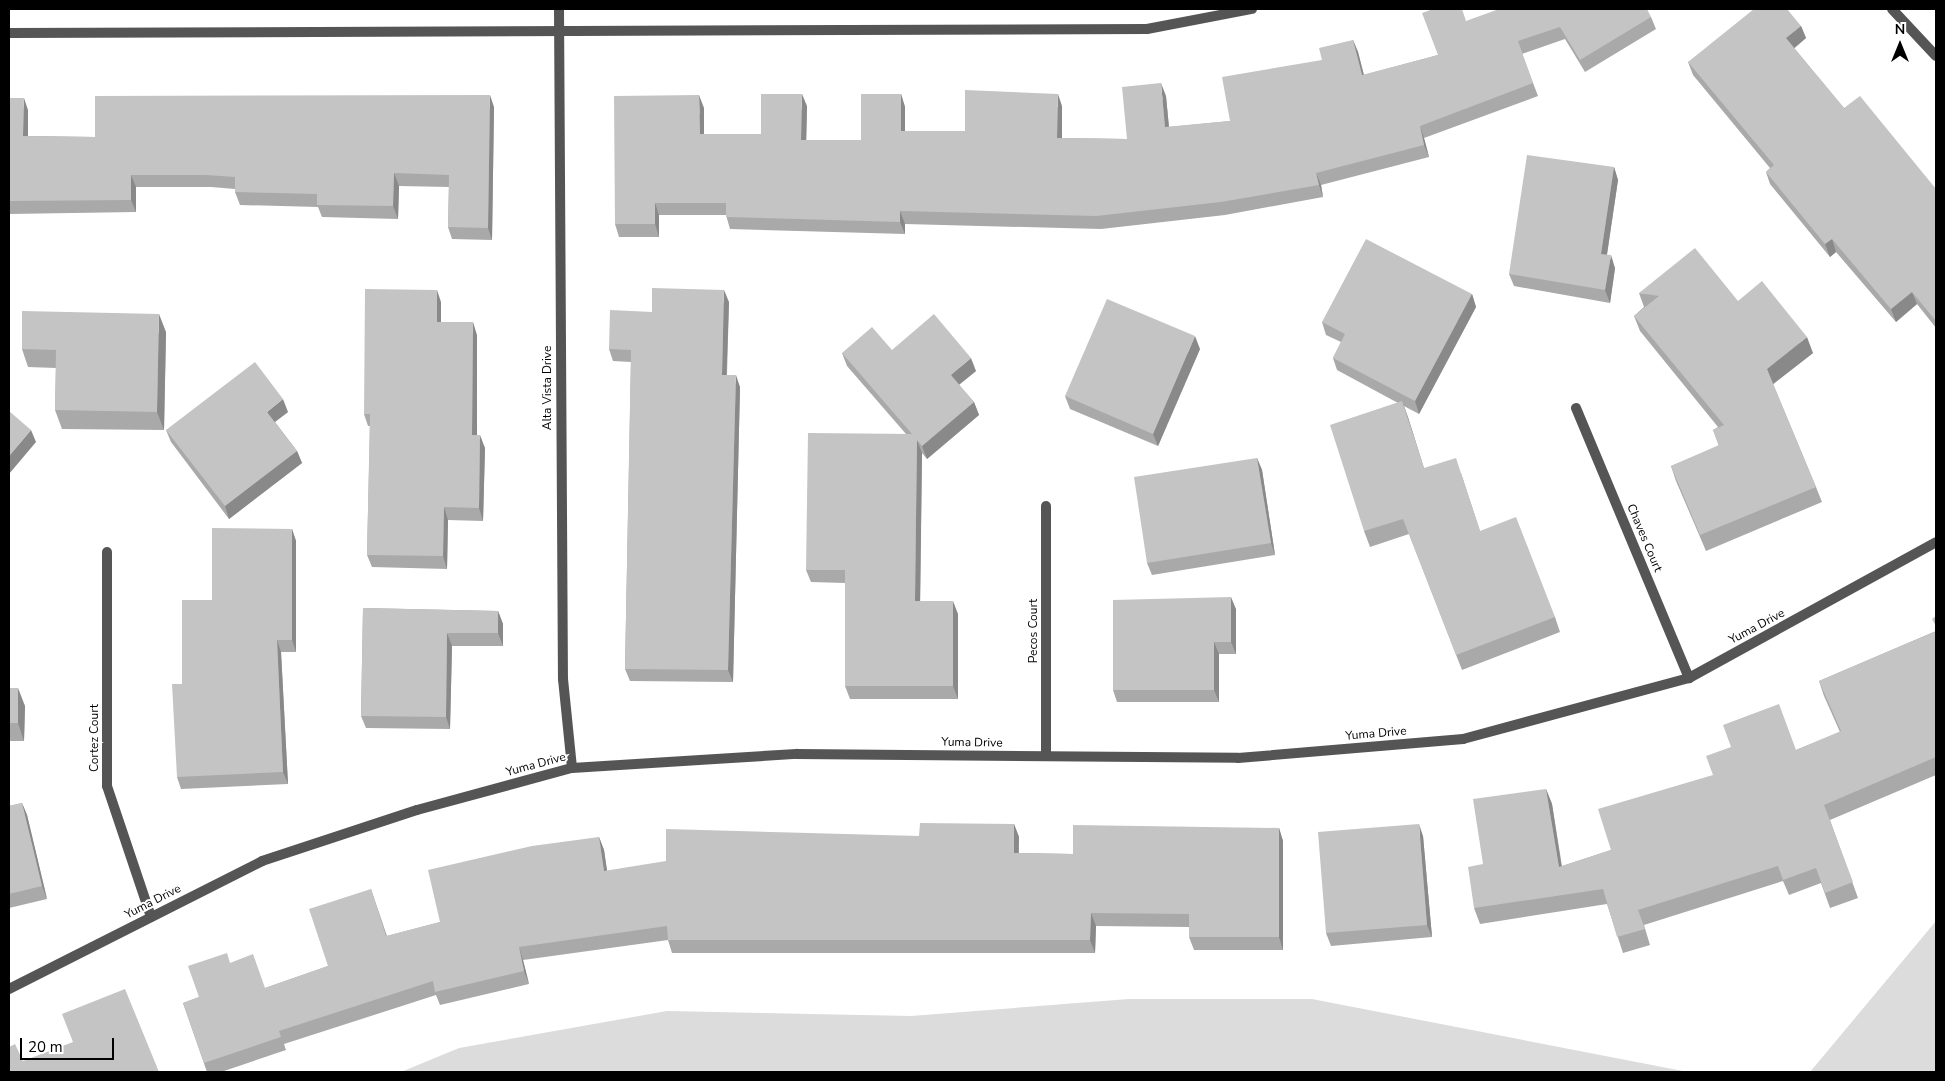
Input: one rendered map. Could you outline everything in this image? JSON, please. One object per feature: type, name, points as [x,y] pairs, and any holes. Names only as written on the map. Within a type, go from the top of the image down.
[{"type":"street","name":"Alta Vista Drive","points":[[559,9],[563,679],[572,768]]},
{"type":"street","points":[[9,32],[1147,29],[1252,9]]},
{"type":"street","points":[[1892,9],[1936,56]]},
{"type":"street","name":"Chaves Court","points":[[1576,408],[1689,678]]},
{"type":"street","name":"Pecos Court","points":[[1046,506],[1046,756]]},
{"type":"street","name":"Yuma Drive","points":[[9,989],[262,861],[417,810],[572,768],[797,754],[1238,758],[1464,740],[1689,678],[1936,542]]},
{"type":"street","name":"Cortez Court","points":[[106,552],[107,786],[151,917]]},
{"type":"shaded area","points":[[1936,921],[1936,1072],[1810,1072]]},
{"type":"shaded area","points":[[1129,999],[1312,999],[1688,1072],[401,1072],[459,1048],[667,1011],[911,1016]]},
{"type":"building","points":[[1433,9],[1462,9],[1466,21],[1499,9],[1647,9],[1651,17],[1580,60],[1560,27],[1518,41],[1533,83],[1420,126],[1424,145],[1316,173],[1319,185],[1221,202],[1096,216],[900,211],[900,222],[726,217],[726,203],[655,203],[655,224],[615,224],[614,96],[699,95],[700,134],[761,134],[761,94],[802,94],[801,140],[861,140],[861,94],[901,94],[901,131],[965,131],[965,90],[1058,94],[1057,138],[1127,139],[1122,87],[1161,83],[1165,127],[1230,121],[1222,77],[1322,60],[1319,48],[1353,40],[1362,75],[1438,55],[1422,13]]},
{"type":"building","points":[[1754,9],[1787,9],[1801,26],[1786,38],[1844,108],[1860,96],[1936,189],[1936,321],[1912,292],[1891,309],[1832,239],[1825,244],[1766,172],[1774,165],[1688,62]]},
{"type":"building","points":[[490,95],[488,228],[448,227],[449,175],[394,173],[393,206],[317,205],[317,194],[235,192],[235,177],[206,175],[131,175],[131,200],[9,201],[9,98],[24,98],[23,136],[95,137],[95,96]]},
{"type":"building","points":[[1527,155],[1614,167],[1601,254],[1611,255],[1605,290],[1509,274]]},
{"type":"building","points":[[1366,239],[1472,294],[1415,401],[1333,358],[1345,334],[1322,322]]},
{"type":"building","points":[[1695,248],[1738,301],[1762,281],[1807,337],[1767,369],[1816,487],[1700,535],[1671,466],[1719,445],[1713,430],[1724,425],[1634,316],[1659,296],[1639,293]]},
{"type":"building","points":[[652,288],[724,290],[722,375],[736,375],[728,670],[625,669],[631,350],[609,349],[610,310],[652,312]]},
{"type":"building","points":[[365,289],[437,290],[437,322],[473,322],[472,435],[480,435],[479,508],[444,507],[443,556],[367,555],[370,414],[364,414]]},
{"type":"building","points":[[1107,299],[1195,336],[1153,434],[1065,396]]},
{"type":"building","points":[[22,311],[159,314],[157,412],[55,410],[56,350],[22,349]]},
{"type":"building","points":[[934,314],[971,358],[951,375],[974,402],[922,446],[917,440],[915,601],[953,601],[953,686],[845,686],[845,570],[806,570],[808,433],[912,434],[842,353],[872,327],[892,350]]},
{"type":"building","points":[[255,362],[283,399],[267,412],[297,451],[225,506],[166,430]]},
{"type":"building","points":[[1402,401],[1424,468],[1456,458],[1480,531],[1516,517],[1555,617],[1456,655],[1403,519],[1364,531],[1330,425]]},
{"type":"building","points":[[9,411],[31,430],[9,456]]},
{"type":"building","points":[[1257,458],[1271,543],[1147,563],[1134,477]]},
{"type":"building","points":[[212,528],[292,529],[292,640],[277,640],[283,772],[177,777],[172,684],[182,684],[182,600],[212,600]]},
{"type":"building","points":[[1231,597],[1231,642],[1214,642],[1214,690],[1113,690],[1113,600]]},
{"type":"building","points":[[363,608],[498,611],[498,633],[447,633],[446,717],[361,716]]},
{"type":"building","points":[[1936,616],[1936,626],[1932,619]]},
{"type":"building","points":[[1936,631],[1936,757],[1824,805],[1853,882],[1825,893],[1816,868],[1783,880],[1778,866],[1638,910],[1645,929],[1617,937],[1603,889],[1474,908],[1468,867],[1483,864],[1473,799],[1546,789],[1559,867],[1611,850],[1598,809],[1713,775],[1706,756],[1731,747],[1723,725],[1779,704],[1796,750],[1841,731],[1819,681]]},
{"type":"building","points":[[9,688],[18,688],[18,723],[9,723]]},
{"type":"building","points":[[22,803],[42,886],[9,894],[9,806]]},
{"type":"building","points":[[920,823],[1014,824],[1014,853],[1073,854],[1073,825],[1279,828],[1279,937],[1189,937],[1189,914],[1091,913],[1090,940],[668,940],[667,926],[519,947],[524,971],[435,992],[433,981],[279,1031],[281,1037],[204,1063],[183,1003],[199,997],[188,966],[227,953],[230,963],[253,954],[265,988],[328,966],[309,909],[371,889],[386,936],[440,922],[428,870],[532,846],[599,837],[604,871],[666,861],[666,829],[919,836]]},
{"type":"building","points":[[1419,824],[1427,925],[1326,933],[1318,832]]},
{"type":"building","points":[[125,989],[159,1072],[9,1072],[9,1047],[15,1044],[23,1061],[73,1042],[62,1014]]}]
